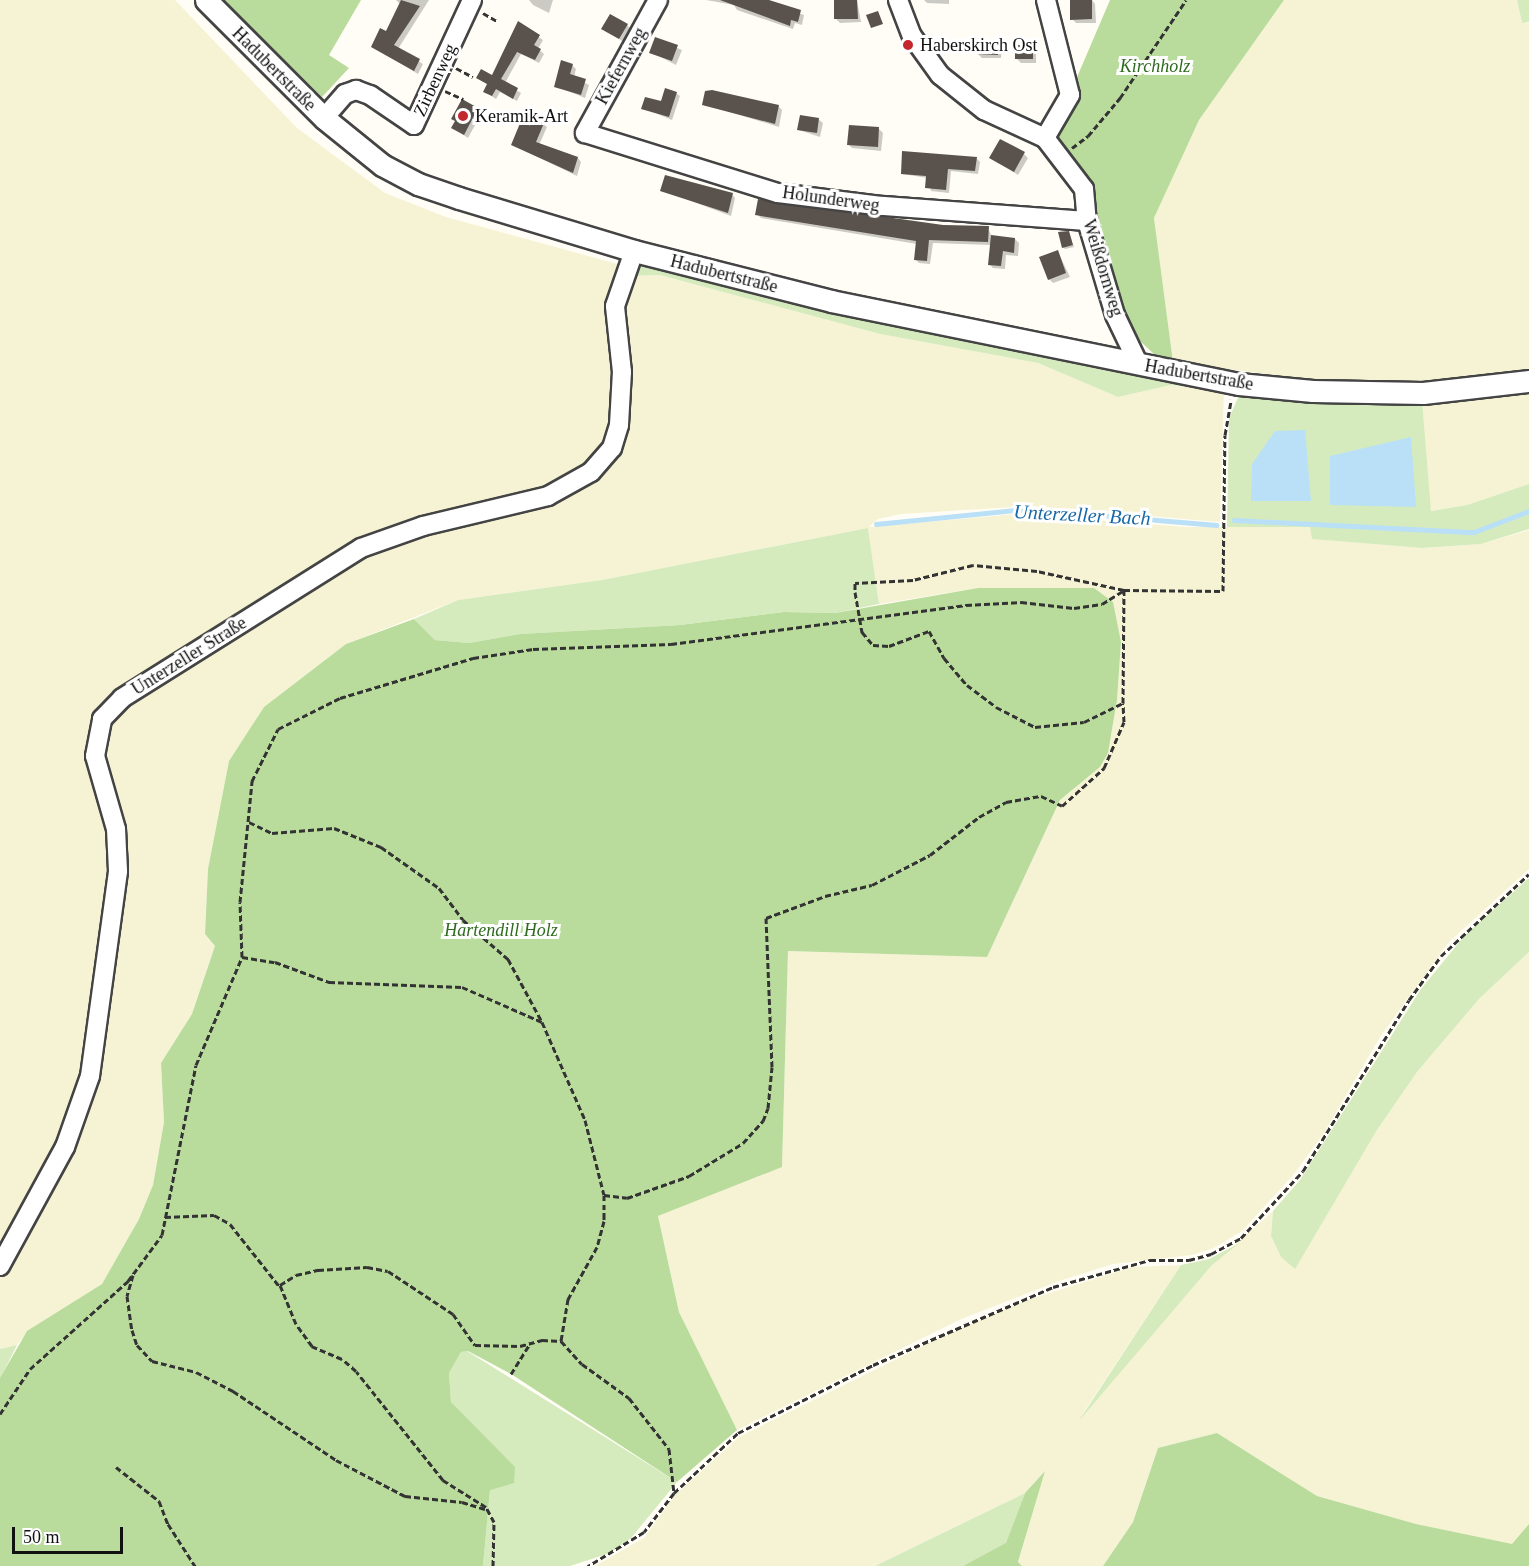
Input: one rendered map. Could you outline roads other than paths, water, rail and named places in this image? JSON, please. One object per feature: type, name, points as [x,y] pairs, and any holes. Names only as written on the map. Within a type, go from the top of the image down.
[{"type":"street","name":"Hadubertstraße","points":[[206,0],[324,118],[382,165],[418,184],[634,251],[831,301],[1239,384],[1313,391],[1423,393],[1529,381]]},
{"type":"street","name":"Zirbenweg","points":[[324,118],[345,94],[357,90],[370,95],[414,125],[472,0]]},
{"type":"street","name":"Kiefernweg","points":[[585,133],[658,0]]},
{"type":"street","name":"Weißdornweg","points":[[898,0],[912,36],[940,75],[984,110],[1045,138],[1084,189],[1087,221],[1115,315],[1139,365]]},
{"type":"street","points":[[1045,138],[1070,95],[1046,0]]},
{"type":"street","name":"Holunderweg","points":[[585,133],[778,193],[882,206],[1087,221]]},
{"type":"street","name":"Unterzeller Straße","points":[[0,1266],[65,1147],[90,1076],[118,871],[116,829],[95,756],[102,719],[122,698],[361,548],[423,526],[548,496],[591,472],[612,448],[619,426],[622,372],[615,306],[634,251]]},
{"type":"water","points":[[1305,430],[1311,501],[1251,501],[1252,464],[1275,431]]},
{"type":"water","points":[[1411,437],[1416,507],[1330,505],[1330,456]]},
{"type":"waterway","name":"Unterzeller Bach","points":[[876,524],[1026,509],[1216,525]]},
{"type":"waterway","name":"Unterzeller Bach","points":[[1234,520],[1474,532],[1529,511]]},
{"type":"place","name":"Haberskirch Ost","points":[[908,45]]},
{"type":"place","name":"Keramik-Art","points":[[463,116]]},
{"type":"park label","name":"Kirchholz","points":[[1155,66]]},
{"type":"park label","name":"Hartendill Holz","points":[[501,930]]}]
